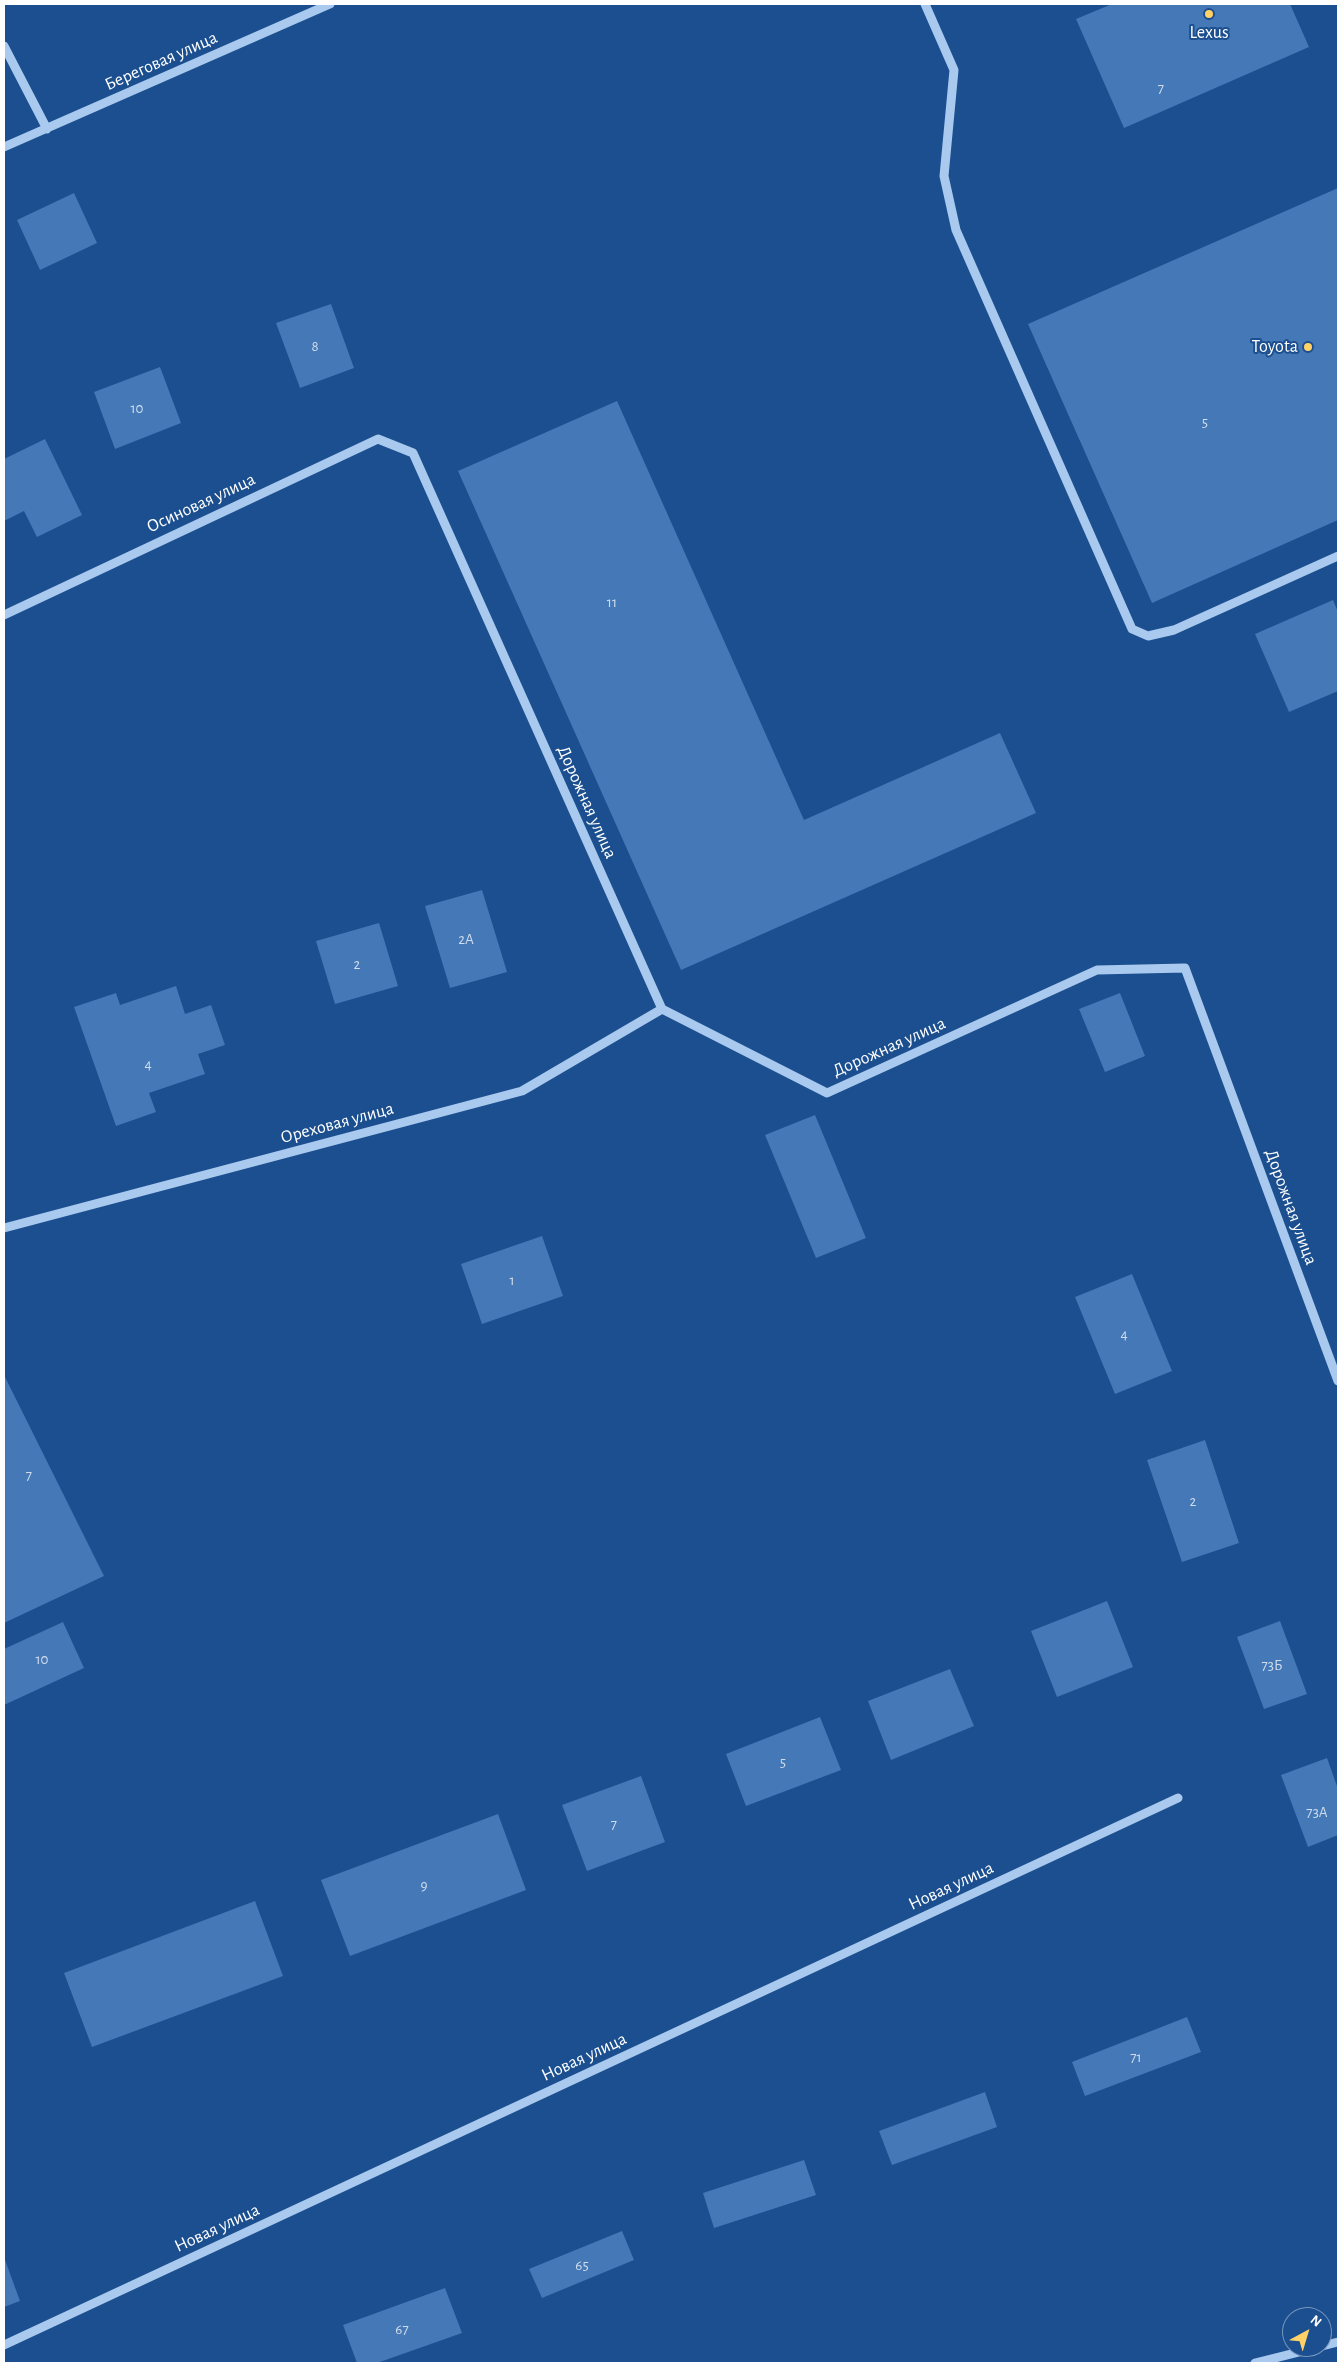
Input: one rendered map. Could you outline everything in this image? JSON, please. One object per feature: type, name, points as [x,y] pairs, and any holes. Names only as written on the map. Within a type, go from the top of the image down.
[{"type":"street","name":"Береговая улица","points":[[4,148],[330,4]]},
{"type":"street","points":[[925,4],[954,70],[944,176],[956,230],[1132,629],[1148,636],[1174,630],[1338,556]]},
{"type":"street","points":[[4,46],[47,129]]},
{"type":"street","name":"Осиновая улица","points":[[4,615],[378,439],[414,453]]},
{"type":"street","name":"Дорожная улица","points":[[414,453],[662,1009],[827,1093],[1097,970],[1185,968],[1338,1381]]},
{"type":"street","name":"Ореховая улица","points":[[4,1228],[522,1090],[662,1009]]},
{"type":"street","name":"Новая улица","points":[[4,2345],[1178,1798]]},
{"type":"street","points":[[1255,2363],[1282,2356]]},
{"type":"building","points":[[1112,4],[1290,4],[1309,47],[1124,128],[1076,19]]},
{"type":"building","points":[[1338,188],[1338,520],[1152,603],[1028,324]]},
{"type":"building","points":[[74,193],[97,243],[40,270],[17,220]]},
{"type":"building","points":[[331,304],[354,368],[300,388],[276,323]]},
{"type":"building","points":[[160,367],[181,423],[115,449],[94,392]]},
{"type":"building","points":[[617,401],[804,820],[1000,733],[1036,813],[681,970],[458,471]]},
{"type":"building","points":[[45,439],[82,515],[37,537],[24,511],[4,521],[4,459]]},
{"type":"building","points":[[1333,600],[1338,612],[1338,691],[1289,712],[1255,634]]},
{"type":"building","points":[[482,890],[507,972],[450,988],[425,906]]},
{"type":"building","points":[[379,923],[398,986],[335,1004],[316,941]]},
{"type":"building","points":[[176,986],[185,1014],[211,1005],[225,1045],[198,1054],[205,1074],[149,1093],[156,1112],[116,1126],[74,1007],[116,993],[120,1005]]},
{"type":"building","points":[[1120,993],[1145,1056],[1105,1072],[1079,1009]]},
{"type":"building","points":[[815,1115],[866,1238],[816,1258],[765,1135]]},
{"type":"building","points":[[542,1236],[563,1296],[482,1324],[461,1264]]},
{"type":"building","points":[[1132,1274],[1172,1371],[1115,1394],[1075,1297]]},
{"type":"building","points":[[4,1375],[104,1576],[4,1623]]},
{"type":"building","points":[[1205,1440],[1239,1543],[1182,1562],[1147,1460]]},
{"type":"building","points":[[1107,1601],[1133,1667],[1057,1697],[1031,1631]]},
{"type":"building","points":[[1280,1621],[1307,1694],[1264,1709],[1237,1637]]},
{"type":"building","points":[[63,1622],[84,1668],[4,1705],[4,1649]]},
{"type":"building","points":[[950,1669],[974,1726],[891,1760],[868,1701]]},
{"type":"building","points":[[820,1717],[841,1770],[746,1806],[726,1754]]},
{"type":"building","points":[[1327,1758],[1338,1789],[1338,1835],[1308,1847],[1281,1775]]},
{"type":"building","points":[[641,1776],[665,1842],[587,1871],[562,1805]]},
{"type":"building","points":[[498,1814],[526,1890],[350,1956],[321,1880]]},
{"type":"building","points":[[255,1901],[283,1976],[92,2047],[64,1973]]},
{"type":"building","points":[[1187,2017],[1201,2052],[1085,2096],[1072,2062]]},
{"type":"building","points":[[985,2092],[997,2127],[892,2165],[879,2131]]},
{"type":"building","points":[[804,2160],[816,2195],[714,2228],[703,2193]]},
{"type":"building","points":[[622,2231],[634,2260],[542,2298],[529,2269]]},
{"type":"building","points":[[4,2257],[20,2301],[4,2307]]},
{"type":"building","points":[[445,2288],[462,2333],[377,2363],[357,2363],[343,2325]]},
{"type":"place","name":"Lexus","points":[[1209,14]]},
{"type":"place","name":"Toyota","points":[[1308,347]]}]
